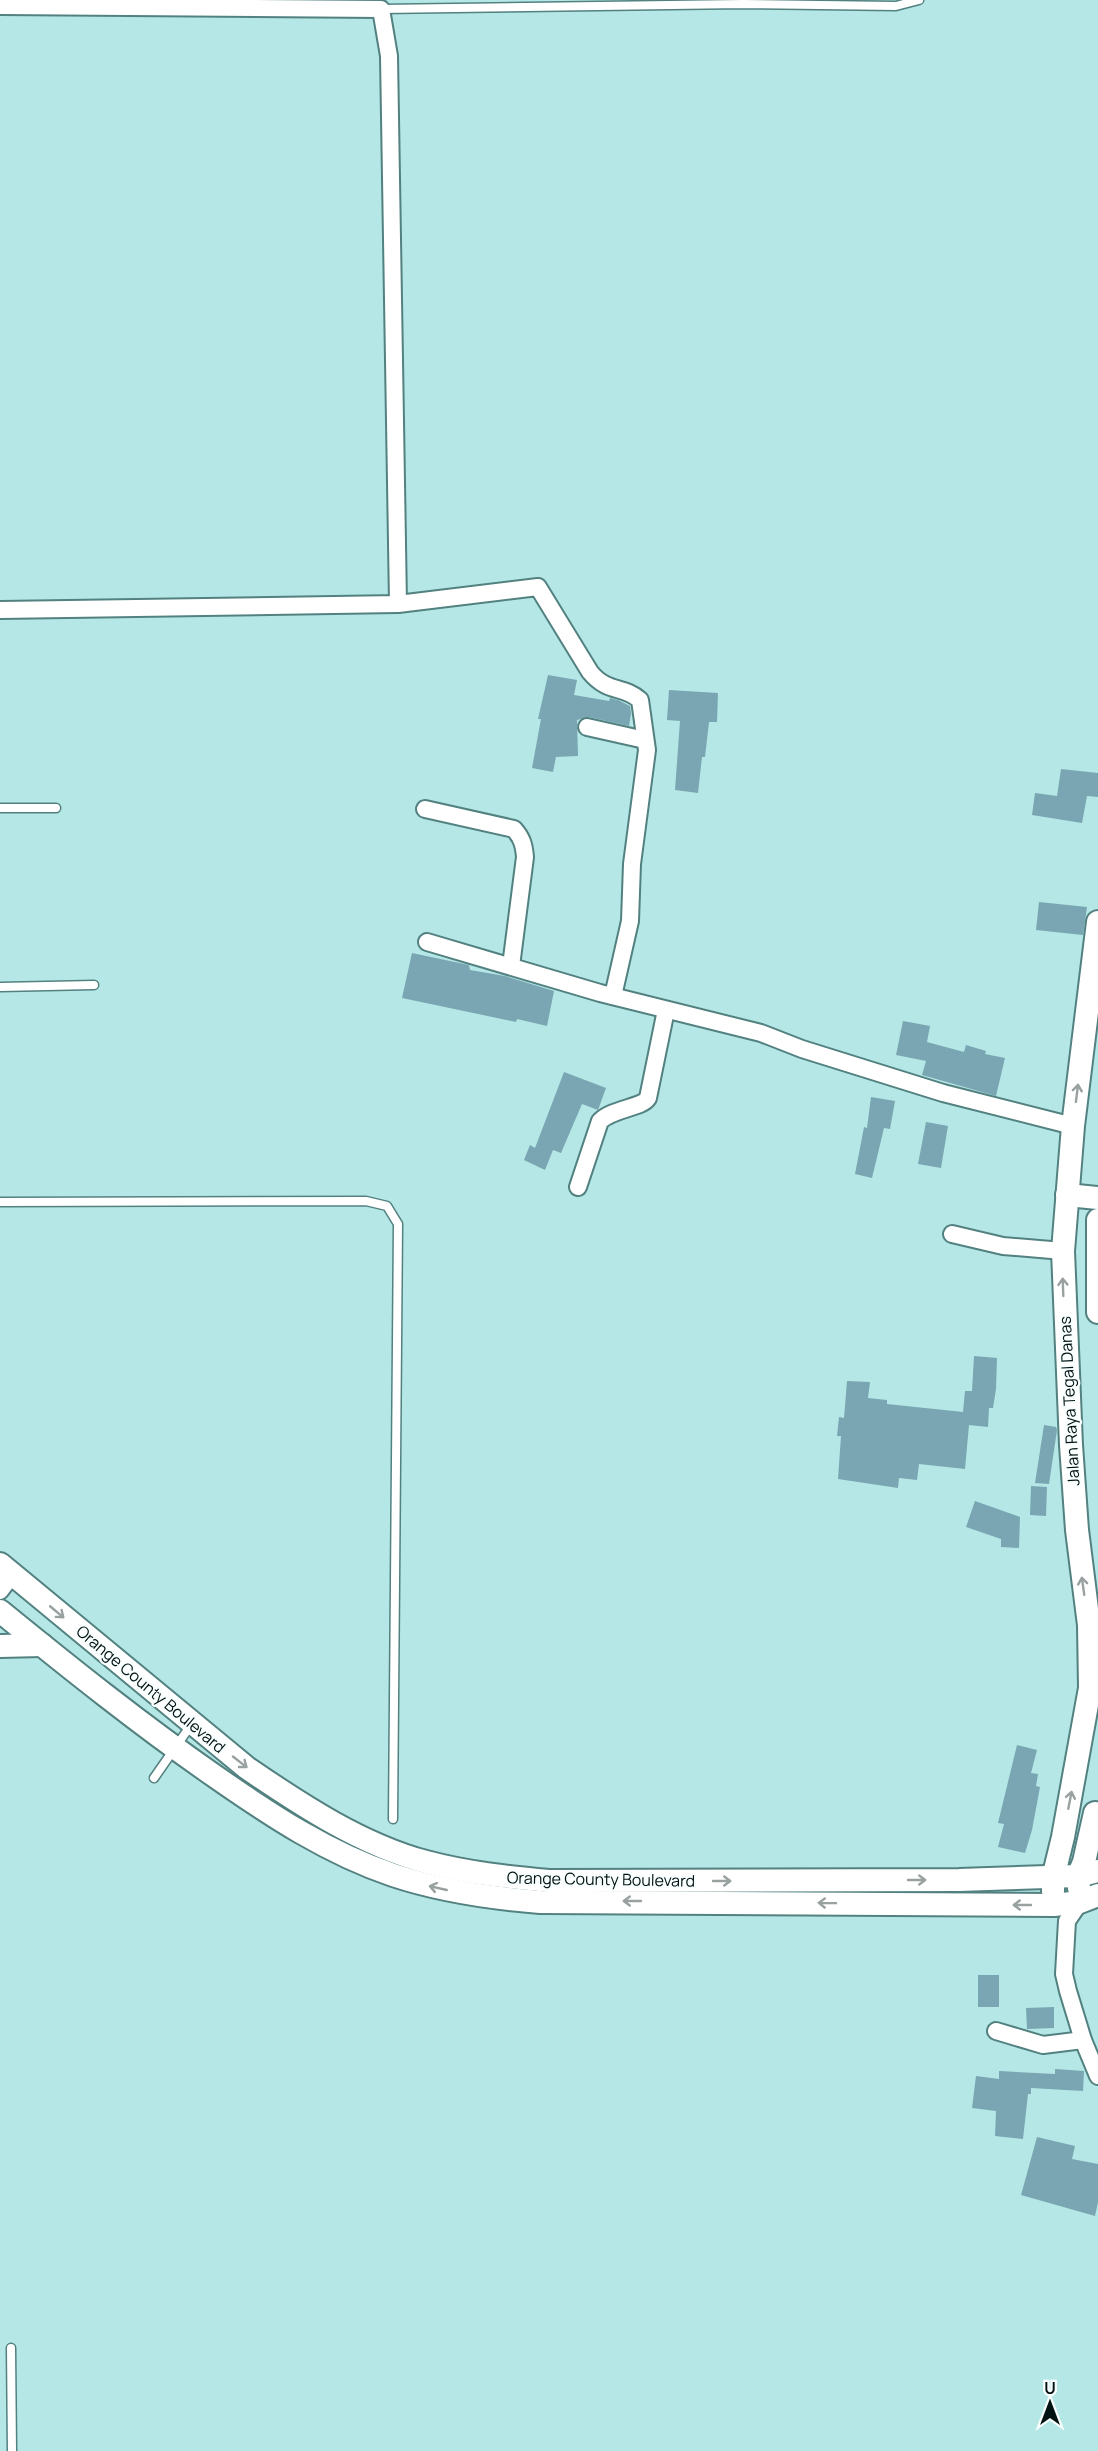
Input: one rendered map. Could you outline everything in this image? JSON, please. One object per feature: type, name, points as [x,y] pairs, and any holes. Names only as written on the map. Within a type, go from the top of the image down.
[{"type":"main road","name":"Jalan Raya Tegal Danas","points":[[1060,1913],[1053,1878],[1063,1837],[1090,1688],[1091,1664],[1071,1445],[1063,1251],[1073,1126],[1098,922]]},
{"type":"main road","points":[[1067,1195],[1098,1198]]},
{"type":"main road","name":"Jalan Raya Tegal Danas","points":[[1098,1220],[1098,1312]]},
{"type":"main road","name":"Orange County Boulevard","points":[[4,1576],[247,1768],[286,1795],[362,1837],[424,1862],[482,1875],[572,1881],[1053,1878],[1089,1870]]},
{"type":"main road","name":"Orange County Boulevard","points":[[0,1611],[175,1748],[279,1821],[353,1859],[393,1875],[454,1891],[494,1898],[540,1902],[1060,1913],[1089,1899]]},
{"type":"main road","points":[[0,1646],[42,1645]]},
{"type":"main road","points":[[1089,1899],[1089,1870],[1097,1807]]},
{"type":"main road","points":[[1063,1837],[1089,1870]]},
{"type":"street","points":[[0,6],[84,3],[381,4],[389,56],[398,604]]},
{"type":"street","points":[[0,610],[398,604],[538,587],[542,590],[598,683],[634,695],[640,700],[647,750],[632,864],[630,921],[613,996]]},
{"type":"street","points":[[587,727],[645,740]]},
{"type":"street","points":[[425,809],[514,829],[521,837],[525,857],[511,966]]},
{"type":"street","points":[[427,942],[613,996],[752,1030],[802,1049],[943,1093],[1073,1126]]},
{"type":"street","points":[[578,1187],[600,1120],[619,1109],[642,1105],[648,1098],[666,1010]]},
{"type":"street","points":[[952,1234],[1003,1246],[1063,1251]]},
{"type":"street","points":[[1060,1913],[1068,1991],[1083,2040],[1098,2076]]},
{"type":"street","points":[[996,2031],[1043,2044],[1083,2040]]},
{"type":"lane","points":[[381,4],[743,2],[896,6],[919,0]]},
{"type":"lane","points":[[0,808],[56,808]]},
{"type":"lane","points":[[0,987],[94,985]]},
{"type":"lane","points":[[0,1202],[366,1201],[387,1206],[398,1224],[393,1819]]},
{"type":"lane","points":[[154,1778],[192,1724]]},
{"type":"lane","points":[[11,2348],[12,2451]]},
{"type":"building","points":[[548,675],[577,680],[574,695],[609,701],[610,698],[618,700],[630,706],[631,714],[629,726],[589,717],[577,720],[578,756],[556,757],[553,772],[532,768],[541,719],[538,719]]},
{"type":"building","points":[[669,690],[718,693],[717,722],[709,722],[698,793],[675,790],[680,721],[667,720]]},
{"type":"building","points":[[1061,769],[1098,773],[1098,797],[1087,796],[1082,823],[1032,815],[1035,793],[1057,796]]},
{"type":"building","points":[[1039,902],[1087,907],[1083,935],[1036,930]]},
{"type":"building","points":[[412,953],[469,965],[470,970],[505,976],[554,991],[547,1026],[517,1019],[516,1022],[402,998]]},
{"type":"building","points":[[903,1021],[930,1026],[927,1042],[964,1052],[966,1045],[986,1051],[985,1054],[1005,1058],[996,1096],[922,1075],[926,1061],[896,1055]]},
{"type":"building","points":[[564,1072],[606,1088],[598,1110],[582,1104],[561,1153],[553,1150],[545,1170],[524,1160],[530,1145],[535,1148]]},
{"type":"building","points":[[871,1097],[895,1101],[890,1129],[884,1128],[872,1178],[855,1174],[864,1127],[867,1128]]},
{"type":"building","points":[[926,1122],[948,1126],[941,1168],[918,1164]]},
{"type":"building","points":[[974,1356],[997,1358],[996,1389],[993,1408],[989,1408],[988,1427],[969,1425],[965,1469],[919,1464],[917,1480],[899,1478],[898,1488],[838,1479],[841,1436],[837,1436],[839,1417],[844,1418],[847,1381],[870,1382],[868,1398],[887,1400],[887,1404],[963,1412],[965,1391],[972,1391]]},
{"type":"building","points":[[1044,1425],[1056,1427],[1057,1430],[1049,1484],[1035,1483]]},
{"type":"building","points":[[1031,1486],[1047,1487],[1046,1516],[1030,1515]]},
{"type":"building","points":[[975,1501],[1020,1517],[1019,1548],[1001,1547],[1001,1539],[966,1527]]},
{"type":"building","points":[[1017,1745],[1037,1750],[1031,1773],[1038,1774],[1036,1786],[1040,1787],[1025,1853],[998,1847],[1004,1824],[998,1823]]},
{"type":"building","points":[[978,1975],[999,1975],[999,2007],[978,2007]]},
{"type":"building","points":[[1054,2007],[1054,2028],[1027,2029],[1026,2008]]},
{"type":"building","points":[[1055,2069],[1084,2071],[1083,2091],[1031,2088],[1031,2094],[1028,2094],[1023,2139],[995,2136],[996,2111],[972,2108],[976,2076],[999,2079],[999,2071],[1055,2074]]},
{"type":"building","points":[[1037,2137],[1075,2146],[1072,2159],[1098,2164],[1098,2202],[1095,2216],[1021,2195]]}]
